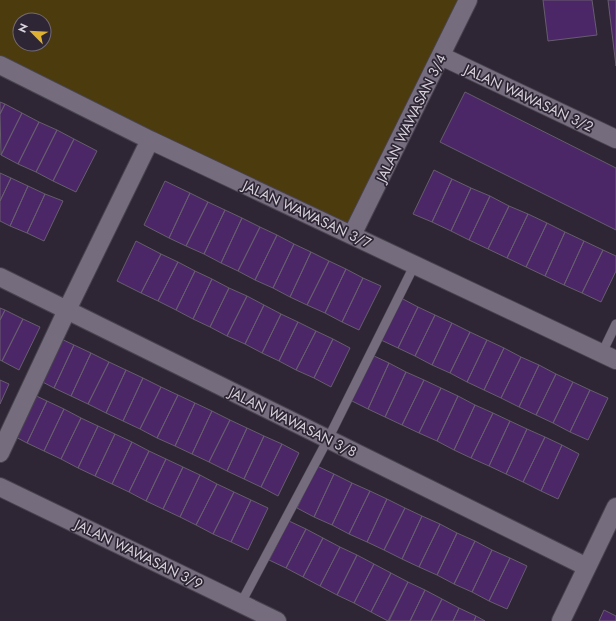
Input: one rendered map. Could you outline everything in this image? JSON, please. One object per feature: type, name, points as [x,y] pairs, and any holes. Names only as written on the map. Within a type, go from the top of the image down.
[{"type":"street","name":"JALAN WAWASAN 3/4","points":[[352,235],[468,0]]},
{"type":"street","name":"JALAN WAWASAN 3/2","points":[[441,56],[616,139]]},
{"type":"street","name":"JALAN WAWASAN 3/7","points":[[0,65],[150,140],[609,357]]},
{"type":"street","points":[[0,453],[67,310],[150,140]]},
{"type":"street","name":"JALAN WAWASAN 3/8","points":[[0,277],[587,567]]},
{"type":"street","name":"JALAN WAWASAN 3/9","points":[[0,487],[277,621]]},
{"type":"street","points":[[561,621],[616,507]]},
{"type":"lane","points":[[241,603],[328,439],[414,266]]},
{"type":"lane","points":[[609,357],[616,324]]},
{"type":"shaded area","points":[[0,0],[468,0],[352,235],[0,64]]},
{"type":"building","points":[[543,0],[592,0],[597,35],[548,41]]},
{"type":"building","points":[[608,0],[616,0],[616,66]]},
{"type":"building","points":[[465,92],[616,168],[616,230],[440,142]]},
{"type":"building","points":[[0,102],[5,104],[0,114]]},
{"type":"building","points":[[5,104],[22,113],[1,155],[0,114]]},
{"type":"building","points":[[22,113],[39,122],[18,164],[1,155]]},
{"type":"building","points":[[39,122],[57,130],[36,172],[18,164]]},
{"type":"building","points":[[57,130],[74,139],[53,181],[36,172]]},
{"type":"building","points":[[74,139],[97,151],[76,192],[53,181]]},
{"type":"building","points":[[434,170],[452,179],[432,222],[413,214]]},
{"type":"building","points":[[0,173],[11,178],[0,201]]},
{"type":"building","points":[[11,178],[28,186],[10,226],[0,221],[0,201]]},
{"type":"building","points":[[452,179],[471,188],[451,231],[432,222]]},
{"type":"building","points":[[165,181],[190,193],[169,238],[144,225]]},
{"type":"building","points":[[28,186],[45,194],[27,233],[10,226]]},
{"type":"building","points":[[471,188],[490,196],[469,240],[451,231]]},
{"type":"building","points":[[190,193],[208,202],[186,246],[169,238]]},
{"type":"building","points":[[45,194],[63,201],[44,241],[27,233]]},
{"type":"building","points":[[490,196],[509,206],[488,249],[469,240]]},
{"type":"building","points":[[208,202],[225,210],[204,254],[186,246]]},
{"type":"building","points":[[509,206],[528,214],[507,258],[488,249]]},
{"type":"building","points":[[225,210],[242,218],[221,263],[204,254]]},
{"type":"building","points":[[528,214],[547,223],[526,267],[507,258]]},
{"type":"building","points":[[242,218],[260,227],[238,271],[221,263]]},
{"type":"building","points":[[547,223],[565,232],[545,276],[526,267]]},
{"type":"building","points":[[260,227],[277,235],[255,280],[238,271]]},
{"type":"building","points":[[565,232],[584,241],[564,285],[545,276]]},
{"type":"building","points":[[277,235],[294,244],[273,288],[255,280]]},
{"type":"building","points":[[136,241],[161,254],[141,293],[117,281]]},
{"type":"building","points":[[584,241],[603,250],[582,293],[564,285]]},
{"type":"building","points":[[294,244],[311,252],[290,297],[273,288]]},
{"type":"building","points":[[603,250],[616,256],[616,271],[601,302],[582,293]]},
{"type":"building","points":[[311,252],[329,261],[307,305],[290,297]]},
{"type":"building","points":[[161,254],[178,262],[158,301],[141,293]]},
{"type":"building","points":[[329,261],[346,269],[325,313],[307,305]]},
{"type":"building","points":[[178,262],[195,271],[176,310],[158,301]]},
{"type":"building","points":[[346,269],[363,278],[342,322],[325,313]]},
{"type":"building","points":[[195,271],[212,279],[193,319],[176,310]]},
{"type":"building","points":[[363,278],[381,286],[359,330],[342,322]]},
{"type":"building","points":[[212,279],[229,288],[210,327],[193,319]]},
{"type":"building","points":[[229,288],[247,296],[227,336],[210,327]]},
{"type":"building","points":[[247,296],[264,305],[245,344],[227,336]]},
{"type":"building","points":[[401,298],[418,307],[398,348],[381,340]]},
{"type":"building","points":[[264,305],[281,314],[262,353],[245,344]]},
{"type":"building","points":[[418,307],[435,315],[415,356],[398,348]]},
{"type":"building","points":[[0,308],[5,310],[0,320]]},
{"type":"building","points":[[5,310],[23,319],[2,361],[0,360],[0,320]]},
{"type":"building","points":[[281,314],[298,322],[279,361],[262,353]]},
{"type":"building","points":[[435,315],[452,323],[432,365],[415,356]]},
{"type":"building","points":[[23,319],[40,327],[19,370],[2,361]]},
{"type":"building","points":[[298,322],[316,331],[296,370],[279,361]]},
{"type":"building","points":[[452,323],[470,332],[450,373],[432,365]]},
{"type":"building","points":[[316,331],[333,339],[314,378],[296,370]]},
{"type":"building","points":[[470,332],[487,340],[467,382],[450,373]]},
{"type":"building","points":[[57,337],[74,345],[54,388],[37,379]]},
{"type":"building","points":[[333,339],[350,348],[331,387],[314,378]]},
{"type":"building","points":[[487,340],[504,348],[484,390],[467,382]]},
{"type":"building","points":[[74,345],[91,353],[71,396],[54,388]]},
{"type":"building","points":[[504,348],[521,357],[501,398],[484,390]]},
{"type":"building","points":[[91,353],[109,362],[88,404],[71,396]]},
{"type":"building","points":[[372,355],[389,363],[368,409],[350,400]]},
{"type":"building","points":[[521,357],[539,365],[519,407],[501,398]]},
{"type":"building","points":[[109,362],[126,370],[106,413],[88,404]]},
{"type":"building","points":[[389,363],[406,372],[385,417],[368,409]]},
{"type":"building","points":[[539,365],[556,374],[536,415],[519,407]]},
{"type":"building","points":[[126,370],[143,378],[123,421],[106,413]]},
{"type":"building","points":[[406,372],[424,380],[402,425],[385,417]]},
{"type":"building","points":[[556,374],[573,382],[553,423],[536,415]]},
{"type":"building","points":[[143,378],[161,387],[140,429],[123,421]]},
{"type":"building","points":[[0,380],[9,384],[0,404]]},
{"type":"building","points":[[424,380],[441,388],[419,433],[402,425]]},
{"type":"building","points":[[573,382],[590,390],[570,432],[553,423]]},
{"type":"building","points":[[161,387],[178,395],[157,438],[140,429]]},
{"type":"building","points":[[441,388],[458,396],[437,441],[419,433]]},
{"type":"building","points":[[590,390],[608,398],[588,440],[570,432]]},
{"type":"building","points":[[30,393],[47,401],[27,443],[10,434]]},
{"type":"building","points":[[178,395],[195,403],[175,446],[157,438]]},
{"type":"building","points":[[458,396],[475,405],[454,450],[437,441]]},
{"type":"building","points":[[47,401],[64,409],[44,451],[27,443]]},
{"type":"building","points":[[195,403],[212,411],[192,454],[175,446]]},
{"type":"building","points":[[475,405],[493,413],[471,458],[454,450]]},
{"type":"building","points":[[64,409],[81,418],[61,459],[44,451]]},
{"type":"building","points":[[212,411],[230,420],[209,462],[192,454]]},
{"type":"building","points":[[493,413],[510,421],[489,466],[471,458]]},
{"type":"building","points":[[81,418],[98,426],[78,468],[61,459]]},
{"type":"building","points":[[230,420],[247,428],[227,471],[209,462]]},
{"type":"building","points":[[510,421],[527,429],[506,474],[489,466]]},
{"type":"building","points":[[98,426],[115,434],[95,476],[78,468]]},
{"type":"building","points":[[247,428],[264,436],[244,479],[227,471]]},
{"type":"building","points":[[527,429],[545,437],[523,482],[506,474]]},
{"type":"building","points":[[115,434],[132,442],[112,484],[95,476]]},
{"type":"building","points":[[264,436],[282,444],[261,487],[244,479]]},
{"type":"building","points":[[545,437],[562,445],[541,491],[523,482]]},
{"type":"building","points":[[132,442],[149,451],[129,492],[112,484]]},
{"type":"building","points":[[282,444],[299,453],[278,496],[261,487]]},
{"type":"building","points":[[562,445],[579,454],[558,499],[541,491]]},
{"type":"building","points":[[149,451],[166,459],[146,501],[129,492]]},
{"type":"building","points":[[166,459],[183,467],[163,509],[146,501]]},
{"type":"building","points":[[317,466],[334,474],[314,517],[297,508]]},
{"type":"building","points":[[183,467],[200,475],[180,517],[163,509]]},
{"type":"building","points":[[334,474],[352,483],[332,525],[314,517]]},
{"type":"building","points":[[200,475],[217,484],[196,525],[180,517]]},
{"type":"building","points":[[352,483],[370,491],[349,534],[332,525]]},
{"type":"building","points":[[217,484],[234,492],[213,534],[196,525]]},
{"type":"building","points":[[370,491],[387,499],[367,542],[349,534]]},
{"type":"building","points":[[234,492],[251,500],[231,542],[213,534]]},
{"type":"building","points":[[387,499],[405,508],[384,550],[367,542]]},
{"type":"building","points":[[251,500],[268,508],[248,550],[231,542]]},
{"type":"building","points":[[405,508],[422,516],[402,559],[384,550]]},
{"type":"building","points":[[422,516],[440,524],[419,567],[402,559]]},
{"type":"building","points":[[289,521],[306,529],[286,568],[269,560]]},
{"type":"building","points":[[440,524],[457,533],[437,575],[419,567]]},
{"type":"building","points":[[306,529],[323,538],[303,577],[286,568]]},
{"type":"building","points":[[457,533],[475,541],[454,584],[437,575]]},
{"type":"building","points":[[323,538],[340,547],[320,586],[303,577]]},
{"type":"building","points":[[475,541],[492,550],[472,592],[454,584]]},
{"type":"building","points":[[340,547],[357,555],[337,595],[320,586]]},
{"type":"building","points":[[492,550],[510,558],[489,601],[472,592]]},
{"type":"building","points":[[357,555],[374,564],[354,603],[337,595]]},
{"type":"building","points":[[510,558],[527,566],[507,609],[489,601]]},
{"type":"building","points":[[374,564],[391,573],[371,612],[354,603]]},
{"type":"building","points":[[391,573],[408,582],[388,621],[371,612]]},
{"type":"building","points":[[408,582],[425,590],[410,621],[389,621]]},
{"type":"building","points":[[425,590],[442,599],[431,621],[410,621]]},
{"type":"building","points":[[442,599],[459,608],[453,621],[431,621]]},
{"type":"building","points":[[459,608],[476,616],[474,621],[453,621]]},
{"type":"building","points":[[604,610],[616,616],[616,621],[599,621]]},
{"type":"building","points":[[476,616],[485,621],[474,621]]}]
